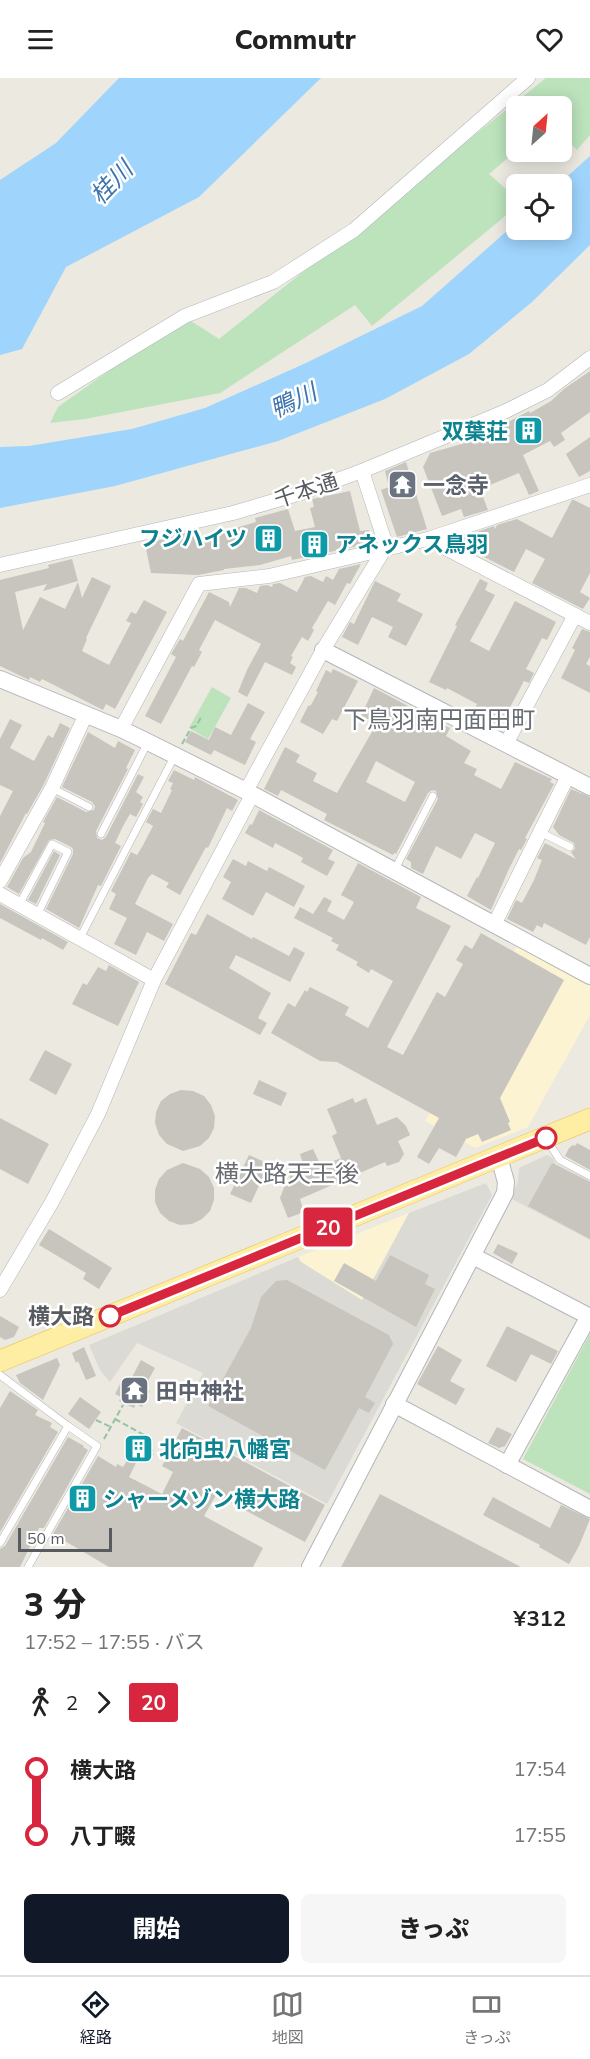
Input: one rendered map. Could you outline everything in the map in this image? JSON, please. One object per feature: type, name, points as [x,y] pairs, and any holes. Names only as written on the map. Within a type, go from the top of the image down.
[{"type":"main road","points":[[0,1361],[590,1119]]},
{"type":"street","points":[[58,393],[185,316],[273,282],[354,230],[528,78]]},
{"type":"street","name":"千本通","points":[[0,565],[233,513],[301,493],[362,471],[504,412],[548,390],[590,358]]},
{"type":"street","points":[[0,1290],[52,1203],[98,1114],[154,980],[323,650],[385,548],[362,471]]},
{"type":"street","points":[[122,729],[199,584],[269,576],[428,539],[583,487],[590,497]]},
{"type":"street","points":[[428,539],[590,623]]},
{"type":"street","points":[[506,744],[575,615]]},
{"type":"street","points":[[323,650],[590,788]]},
{"type":"street","points":[[0,679],[122,729],[175,755],[590,976]]},
{"type":"street","points":[[0,881],[52,788],[86,714]]},
{"type":"street","points":[[494,925],[568,776]]},
{"type":"street","points":[[0,894],[154,980]]},
{"type":"street","points":[[310,1567],[505,1193],[506,1182],[499,1157]]},
{"type":"street","points":[[473,1256],[589,1316],[507,1465]]},
{"type":"street","points":[[393,1404],[590,1509]]},
{"type":"lane","points":[[101,834],[148,742]]},
{"type":"lane","points":[[80,938],[175,755]]},
{"type":"lane","points":[[52,788],[89,807]]},
{"type":"lane","points":[[394,871],[433,796]]},
{"type":"lane","points":[[540,832],[570,847]]},
{"type":"lane","points":[[19,905],[52,844],[68,852],[37,915]]},
{"type":"lane","points":[[546,1138],[560,1160],[590,1176]]},
{"type":"lane","points":[[0,1375],[97,1446],[27,1567]]},
{"type":"lane","points":[[0,1543],[68,1426]]},
{"type":"path","points":[[175,755],[202,716]]},
{"type":"path","points":[[97,1446],[123,1405]]},
{"type":"path","points":[[116,1419],[144,1435],[139,1445],[152,1450],[153,1455]]},
{"type":"path","points":[[96,1420],[111,1427]]},
{"type":"shaded area","points":[[517,946],[590,983],[590,1015],[528,1127],[475,1148],[425,1121]]},
{"type":"shaded area","points":[[547,1155],[553,1158],[556,1164],[590,1181],[590,1240],[510,1198],[518,1182],[519,1168]]},
{"type":"shaded area","points":[[486,1183],[492,1195],[327,1504],[176,1423],[203,1373],[137,1343],[110,1382],[100,1370],[89,1345],[298,1257],[301,1262],[362,1300],[409,1213]]},
{"type":"shaded area","points":[[409,1213],[362,1300],[301,1262],[298,1257]]},
{"type":"green space","points":[[546,78],[590,78],[590,135],[577,150],[572,145],[572,96],[523,96]]},
{"type":"green space","points":[[506,110],[506,160],[489,174],[506,189],[506,215],[372,326],[355,305],[220,393],[85,419],[50,423],[58,407],[158,336],[191,321],[219,339]]},
{"type":"green space","points":[[212,687],[231,698],[208,739],[189,728]]},
{"type":"green space","points":[[590,1334],[590,1494],[523,1459]]},
{"type":"water","name":"桂川","points":[[119,78],[321,78],[199,197],[66,267],[22,349],[0,355],[0,180],[56,143]]},
{"type":"water","name":"鴨川","points":[[590,156],[590,245],[532,302],[469,354],[385,399],[278,441],[115,486],[0,508],[0,447],[29,446],[132,429],[205,408],[306,363],[422,306],[506,232],[506,240],[572,240],[572,174],[570,174]]},
{"type":"building","points":[[590,371],[590,412],[561,433],[565,440],[554,447],[550,441],[523,455],[539,491],[529,495],[519,473],[480,489],[488,510],[464,517],[461,509],[442,516],[423,467],[430,453],[465,443],[529,411],[530,413],[551,401]]},
{"type":"building","points":[[590,437],[590,471],[579,477],[566,454]]},
{"type":"building","points":[[406,462],[427,529],[397,537],[381,490],[389,487],[385,471]]},
{"type":"building","points":[[350,491],[360,531],[369,530],[372,543],[292,560],[291,556],[260,565],[198,575],[151,573],[145,544],[194,531],[196,538],[233,531],[232,529],[256,522],[255,518],[288,509],[295,531],[315,527],[310,508],[314,507],[312,499]]},
{"type":"building","points":[[572,500],[590,508],[590,573],[580,592],[590,598],[583,609],[532,583],[545,559],[526,549],[514,572],[460,545],[465,536],[494,526],[495,529],[497,525],[517,519],[552,538]]},
{"type":"building","points":[[72,559],[78,581],[43,591],[47,584],[15,592],[23,630],[40,597],[65,609],[78,582],[82,598],[92,577],[111,586],[82,651],[109,665],[131,623],[126,621],[131,612],[136,614],[144,600],[167,612],[115,709],[106,704],[103,710],[42,679],[40,682],[30,677],[29,680],[0,666],[0,580],[49,568],[48,565]]},
{"type":"building","points":[[361,564],[335,605],[328,601],[312,628],[314,630],[308,641],[302,637],[291,656],[293,657],[290,663],[296,667],[292,675],[265,662],[247,697],[238,692],[261,644],[215,620],[199,650],[202,652],[161,724],[145,716],[176,657],[171,654],[180,639],[183,641],[209,592],[229,602],[230,607],[239,588],[246,588],[257,593],[260,586],[272,587],[273,584],[280,583],[297,592],[305,577],[311,576],[323,582],[326,576],[333,580],[339,569]]},
{"type":"building","points":[[480,579],[488,583],[485,590],[495,595],[470,641],[489,651],[515,601],[556,622],[547,640],[542,638],[526,669],[534,673],[529,683],[524,681],[500,726],[473,712],[477,704],[447,688],[446,690],[429,682],[457,626],[455,625]]},
{"type":"building","points":[[375,581],[401,594],[397,601],[423,614],[406,646],[388,637],[393,627],[372,617],[358,645],[342,637],[350,622],[354,624]]},
{"type":"building","points":[[582,629],[590,632],[590,657],[586,664],[590,666],[590,693],[561,678],[575,650],[572,648]]},
{"type":"building","points":[[333,669],[358,681],[337,721],[332,719],[323,734],[300,722],[318,692],[316,691],[326,670],[331,673]]},
{"type":"building","points":[[374,688],[450,728],[446,736],[471,751],[464,763],[477,769],[474,775],[501,789],[515,762],[552,779],[550,782],[554,784],[525,838],[527,839],[508,871],[491,910],[467,896],[495,843],[475,833],[461,859],[436,846],[423,874],[411,868],[411,862],[406,859],[438,799],[436,791],[432,790],[428,793],[396,854],[393,855],[324,820],[327,814],[281,790],[278,796],[264,789],[285,747],[300,755],[296,762],[317,773],[313,781],[337,793],[377,723],[361,716]],"holes":[[[376,761],[415,782],[405,802],[366,782]]]},
{"type":"building","points":[[248,703],[265,712],[250,739],[256,742],[245,765],[214,750],[211,755],[185,742],[191,731],[209,740],[215,727],[231,735]]},
{"type":"building","points":[[10,719],[22,725],[10,748],[34,761],[48,735],[53,738],[60,723],[70,728],[44,784],[0,863],[0,816],[13,791],[0,785],[0,739]]},
{"type":"building","points":[[88,732],[115,748],[118,741],[135,750],[126,768],[128,769],[96,831],[97,838],[102,840],[106,837],[138,774],[144,777],[136,792],[143,797],[140,802],[143,804],[136,817],[130,814],[123,826],[115,843],[121,846],[101,886],[98,885],[79,928],[46,909],[73,854],[71,847],[55,839],[49,840],[19,894],[7,887],[23,858],[31,852],[45,823],[43,822],[57,797],[86,812],[94,810],[95,806],[92,802],[62,787]]},
{"type":"building","points":[[174,770],[194,780],[195,777],[238,800],[232,811],[227,808],[208,848],[206,847],[180,895],[166,887],[169,883],[152,874],[148,878],[135,904],[173,924],[164,941],[147,932],[136,955],[114,944],[127,918],[109,909],[116,894],[111,891],[131,852],[137,855],[153,826],[146,822],[153,809],[161,813],[172,790],[170,789],[173,783],[168,781]]},
{"type":"building","points":[[571,789],[590,797],[590,937],[586,945],[544,923],[542,928],[537,925],[533,932],[507,919],[516,900],[522,903],[534,880],[542,860],[537,858],[545,843],[576,859],[571,852],[575,849],[574,843],[559,835],[553,827]]},
{"type":"building","points":[[259,810],[333,850],[328,859],[335,862],[327,876],[301,862],[303,858],[296,854],[275,843],[273,848],[245,833],[250,824],[252,825]]},
{"type":"building","points":[[54,851],[60,855],[36,904],[28,900]]},
{"type":"building","points":[[233,859],[246,866],[248,861],[267,871],[269,867],[305,886],[294,907],[266,892],[253,916],[222,899],[231,882],[223,877]]},
{"type":"building","points":[[358,863],[421,897],[416,908],[451,926],[387,1047],[403,1055],[437,992],[445,997],[463,964],[456,960],[465,945],[472,949],[481,933],[564,980],[500,1098],[511,1130],[482,1142],[478,1134],[466,1139],[456,1157],[439,1148],[429,1164],[417,1157],[439,1118],[337,1062],[320,1061],[271,1033],[288,1003],[295,1007],[305,990],[307,992],[310,987],[349,1007],[345,1015],[368,1028],[393,981],[371,969],[369,973],[356,965],[358,962],[336,950],[339,945],[331,941],[333,938],[294,918],[300,907],[313,914],[324,897],[332,901],[327,911],[344,920],[354,902],[341,895]]},
{"type":"building","points":[[0,904],[68,942],[63,950],[0,918]]},
{"type":"building","points":[[207,914],[289,956],[294,947],[305,953],[290,982],[236,955],[229,968],[271,993],[258,1018],[267,1023],[260,1035],[165,984],[191,933],[196,935]]},
{"type":"building","points":[[109,965],[139,982],[118,1026],[72,1004],[83,983],[87,985],[98,967],[106,971]]},
{"type":"building","points":[[45,1050],[72,1064],[56,1095],[29,1080]]},
{"type":"building","points":[[259,1080],[287,1093],[281,1106],[253,1094]]},
{"type":"building","points":[[181,1090],[193,1091],[204,1096],[215,1116],[214,1128],[209,1138],[200,1146],[183,1151],[167,1144],[159,1135],[155,1123],[156,1112],[161,1101]]},
{"type":"building","points":[[353,1098],[355,1103],[366,1098],[377,1125],[397,1117],[406,1126],[410,1135],[398,1141],[404,1154],[399,1162],[387,1166],[385,1162],[300,1199],[304,1212],[288,1218],[280,1198],[285,1185],[292,1182],[288,1173],[304,1167],[300,1154],[313,1149],[321,1166],[341,1158],[332,1136],[337,1133],[327,1109]]},
{"type":"building","points":[[0,1118],[49,1144],[28,1184],[0,1169]]},
{"type":"building","points":[[577,1143],[590,1150],[590,1170],[565,1156],[569,1148]]},
{"type":"building","points":[[249,1155],[269,1164],[251,1203],[230,1194]]},
{"type":"building","points":[[183,1163],[200,1169],[209,1177],[214,1188],[214,1200],[210,1211],[202,1219],[192,1224],[180,1225],[169,1221],[160,1213],[155,1202],[155,1190],[159,1179],[167,1170]]},
{"type":"building","points":[[552,1163],[590,1182],[590,1239],[528,1206]]},
{"type":"building","points":[[49,1229],[112,1268],[99,1289],[83,1279],[86,1273],[39,1245]]},
{"type":"building","points":[[498,1244],[518,1253],[512,1264],[493,1253]]},
{"type":"building","points":[[390,1255],[429,1275],[425,1284],[435,1289],[416,1327],[334,1281],[344,1263],[376,1281]]},
{"type":"building","points":[[287,1280],[389,1335],[393,1344],[365,1397],[375,1403],[369,1413],[359,1408],[325,1470],[208,1406],[251,1328],[261,1297],[276,1281]]},
{"type":"building","points":[[0,1316],[19,1327],[14,1337],[5,1340],[0,1337]]},
{"type":"building","points":[[507,1326],[558,1351],[551,1364],[531,1354],[516,1382],[486,1366]]},
{"type":"building","points":[[438,1346],[462,1360],[450,1381],[465,1389],[456,1405],[417,1384]]},
{"type":"building","points":[[84,1347],[96,1376],[86,1380],[72,1353]]},
{"type":"building","points":[[57,1358],[60,1365],[43,1400],[20,1383],[16,1375]]},
{"type":"building","points":[[141,1360],[155,1368],[144,1388],[150,1391],[142,1407],[136,1404],[134,1408],[119,1401],[121,1397],[115,1394],[123,1378],[130,1381]]},
{"type":"building","points":[[10,1391],[38,1410],[35,1415],[52,1423],[50,1427],[58,1432],[0,1532],[0,1408]]},
{"type":"building","points":[[80,1397],[101,1412],[89,1429],[68,1414]]},
{"type":"building","points":[[497,1427],[512,1434],[505,1446],[499,1448],[488,1443]]},
{"type":"building","points":[[182,1428],[325,1505],[305,1542],[216,1495],[204,1516],[263,1548],[253,1567],[109,1567],[53,1534],[98,1456],[116,1467],[117,1464],[123,1467],[136,1447],[142,1451],[129,1477],[162,1494],[173,1472],[162,1466]]},
{"type":"building","points":[[68,1437],[88,1450],[44,1528],[39,1528],[20,1567],[0,1567],[0,1549],[5,1546]]},
{"type":"building","points":[[380,1494],[521,1567],[341,1567]]},
{"type":"building","points":[[493,1497],[550,1528],[561,1505],[590,1519],[569,1564],[539,1547],[540,1545],[483,1515]]},
{"type":"bus line","name":"20","points":[[110,1316],[546,1138]]},
{"type":"place","name":"双葉荘","points":[[529,431]]},
{"type":"place","name":"一念寺","points":[[402,485]]},
{"type":"place","name":"フジハイツ","points":[[268,538]]},
{"type":"place","name":"アネックス鳥羽","points":[[314,544]]},
{"type":"place","name":"横大路","points":[[110,1316]]},
{"type":"place","name":"田中神社","points":[[135,1391]]},
{"type":"place","name":"北向虫八幡宮","points":[[138,1449]]},
{"type":"place","name":"シャーメゾン横大路","points":[[82,1499]]},
{"type":"district","name":"下鳥羽南円面田町","points":[[439,719]]},
{"type":"district","name":"横大路天王後","points":[[287,1173]]}]
